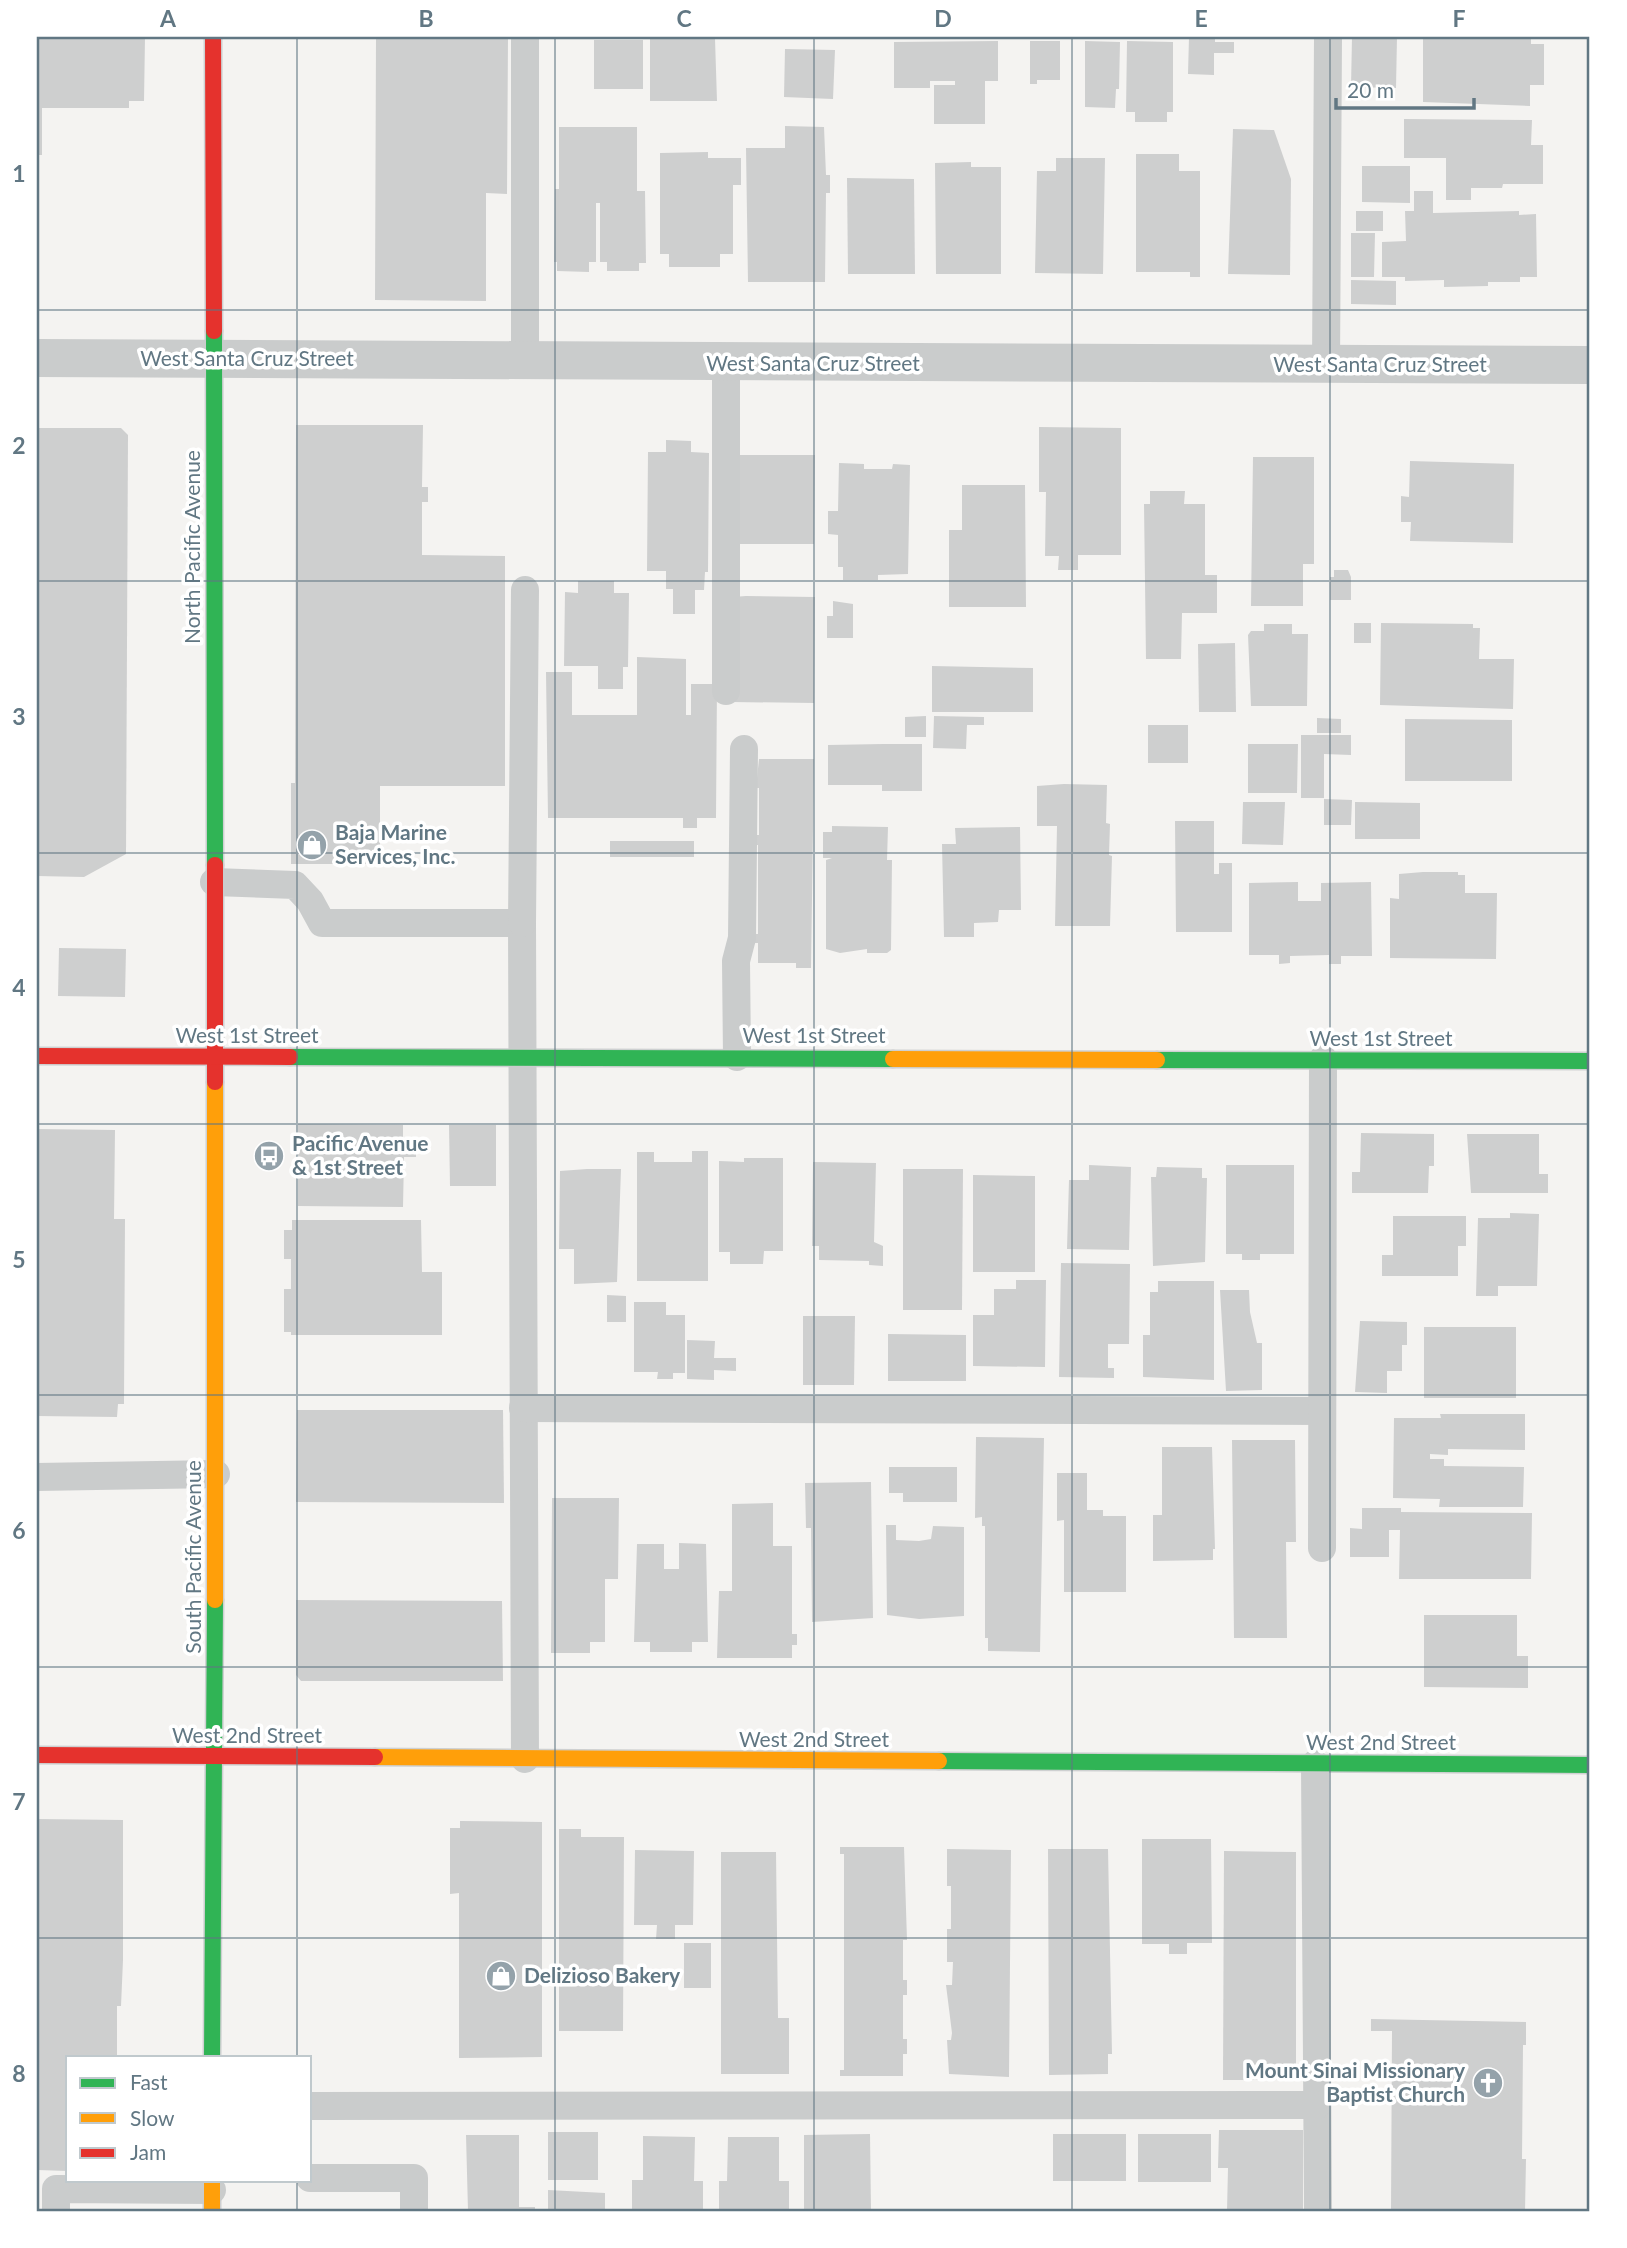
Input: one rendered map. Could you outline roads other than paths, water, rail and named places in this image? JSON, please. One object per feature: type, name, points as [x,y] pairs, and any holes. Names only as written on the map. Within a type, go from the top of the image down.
[{"type":"street","name":"North Pacific Avenue","points":[[213,37],[214,1057]]},
{"type":"street","name":"West Santa Cruz Street","points":[[37,358],[1326,366],[1590,365]]},
{"type":"street","name":"West 1st Street","points":[[37,1056],[1590,1061]]},
{"type":"street","name":"South Pacific Avenue","points":[[212,2056],[216,1474],[214,1057]]},
{"type":"street","name":"West 2nd Street","points":[[37,1755],[1590,1765]]},
{"type":"lane","points":[[524,361],[525,37]]},
{"type":"lane","points":[[1326,366],[1328,37]]},
{"type":"lane","points":[[726,363],[726,691]]},
{"type":"lane","points":[[524,590],[524,1759]]},
{"type":"lane","points":[[737,1057],[736,961],[743,938],[744,749]]},
{"type":"lane","points":[[214,882],[295,885],[310,901],[322,923],[522,923]]},
{"type":"lane","points":[[1322,1548],[1323,1059]]},
{"type":"lane","points":[[523,1408],[1322,1411]]},
{"type":"lane","points":[[37,1477],[216,1474]]},
{"type":"lane","points":[[1315,1763],[1318,2211]]},
{"type":"lane","points":[[312,2106],[1317,2105]]},
{"type":"lane","points":[[312,2178],[414,2178],[414,2211]]},
{"type":"lane","points":[[55,2211],[56,2189],[212,2194]]},
{"type":"place","name":"Baja Marine Services, Inc.","points":[[312,845]]},
{"type":"place","name":"Pacific Avenue & 1st Street","points":[[269,1156]]},
{"type":"place","name":"Delizioso Bakery","points":[[501,1976]]},
{"type":"place","name":"Mount Sinai Missionary Baptist Church","points":[[1488,2083]]}]
